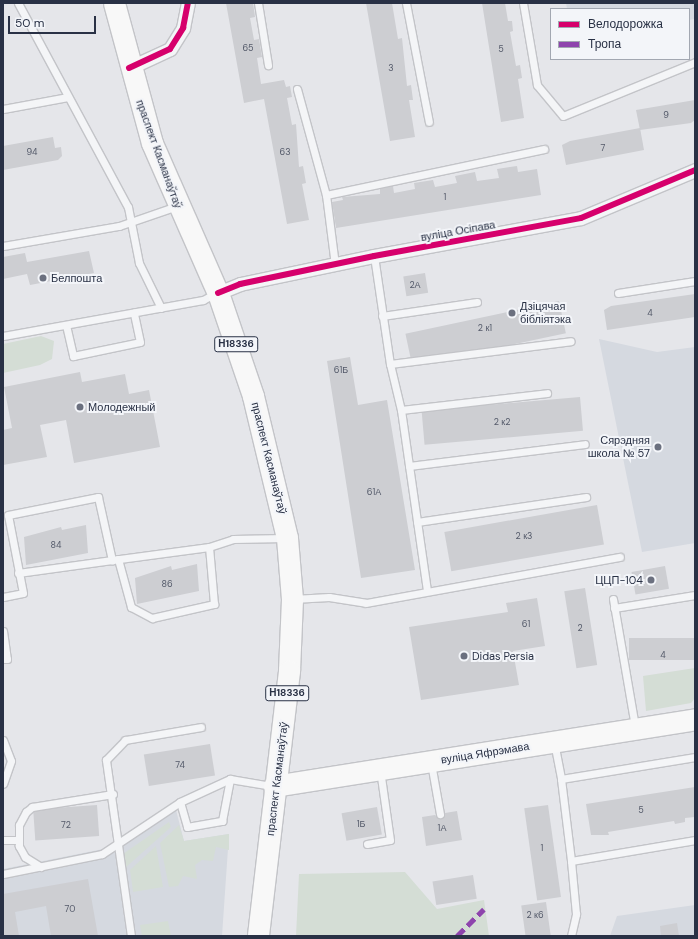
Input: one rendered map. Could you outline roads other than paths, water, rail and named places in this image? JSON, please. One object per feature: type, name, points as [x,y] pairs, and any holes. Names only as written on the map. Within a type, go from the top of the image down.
[{"type":"main road","name":"праспект Касманаўтаў","points":[[114,3],[129,68],[178,206],[218,293],[253,396],[287,538],[292,599],[287,694],[274,786],[258,936]]},
{"type":"main road","name":"вуліца Яфрэмава","points":[[274,786],[695,719]]},
{"type":"street","points":[[129,68],[170,49],[183,28],[188,3]]},
{"type":"street","name":"вуліца Осіпава","points":[[218,293],[240,284],[374,256],[597,214],[695,170]]},
{"type":"lane","points":[[18,3],[122,194],[131,221],[139,263],[161,308]]},
{"type":"lane","points":[[258,3],[268,65]]},
{"type":"lane","points":[[406,3],[430,122]]},
{"type":"lane","points":[[523,3],[537,85],[563,116],[695,62]]},
{"type":"lane","points":[[297,89],[326,195],[335,265]]},
{"type":"lane","points":[[3,109],[68,97]]},
{"type":"lane","points":[[326,195],[544,149]]},
{"type":"lane","points":[[3,246],[131,221],[178,206]]},
{"type":"lane","points":[[374,256],[390,364],[401,410],[427,590]]},
{"type":"lane","points":[[618,293],[695,282]]},
{"type":"lane","points":[[3,336],[203,300],[218,293]]},
{"type":"lane","points":[[382,316],[477,302]]},
{"type":"lane","points":[[66,325],[73,356],[140,342],[134,313]]},
{"type":"lane","points":[[390,364],[571,341]]},
{"type":"lane","points":[[401,410],[547,393]]},
{"type":"lane","points":[[409,466],[585,444]]},
{"type":"lane","points":[[3,597],[22,593],[8,515],[98,497],[115,560],[131,607],[152,618],[214,604],[209,547]]},
{"type":"lane","points":[[417,522],[586,497]]},
{"type":"lane","points":[[18,572],[209,547],[233,539],[287,538]]},
{"type":"lane","points":[[292,599],[329,597],[366,603],[427,590],[620,557]]},
{"type":"lane","points":[[614,608],[695,595]]},
{"type":"lane","points":[[613,599],[635,729]]},
{"type":"lane","points":[[3,631],[7,659],[3,659]]},
{"type":"lane","points":[[131,936],[117,844],[113,794],[106,760],[125,740],[201,727]]},
{"type":"lane","points":[[3,740],[11,761],[3,784]]},
{"type":"lane","points":[[554,742],[561,779],[576,914],[570,936]]},
{"type":"lane","points":[[561,779],[695,757]]},
{"type":"lane","points":[[431,762],[440,814]]},
{"type":"lane","points":[[367,844],[390,840],[380,770]]},
{"type":"lane","points":[[3,874],[86,860],[117,844],[180,802],[230,779],[274,786]]},
{"type":"lane","points":[[180,802],[187,826],[222,821],[230,779]]},
{"type":"lane","points":[[41,867],[25,857],[17,840],[18,825],[32,807],[113,794]]},
{"type":"lane","points":[[3,840],[17,840]]},
{"type":"lane","points":[[571,861],[695,840]]},
{"type":"place","name":"Белпошта","points":[[43,278]]},
{"type":"place","name":"Дзіцячая бібліятэка","points":[[512,313]]},
{"type":"place","name":"Молодежный","points":[[80,407]]},
{"type":"place","name":"Сярэдняя школа № 57","points":[[658,447]]},
{"type":"place","name":"ЦЦП-104","points":[[651,580]]},
{"type":"place","name":"Didas Persia","points":[[464,656]]}]
